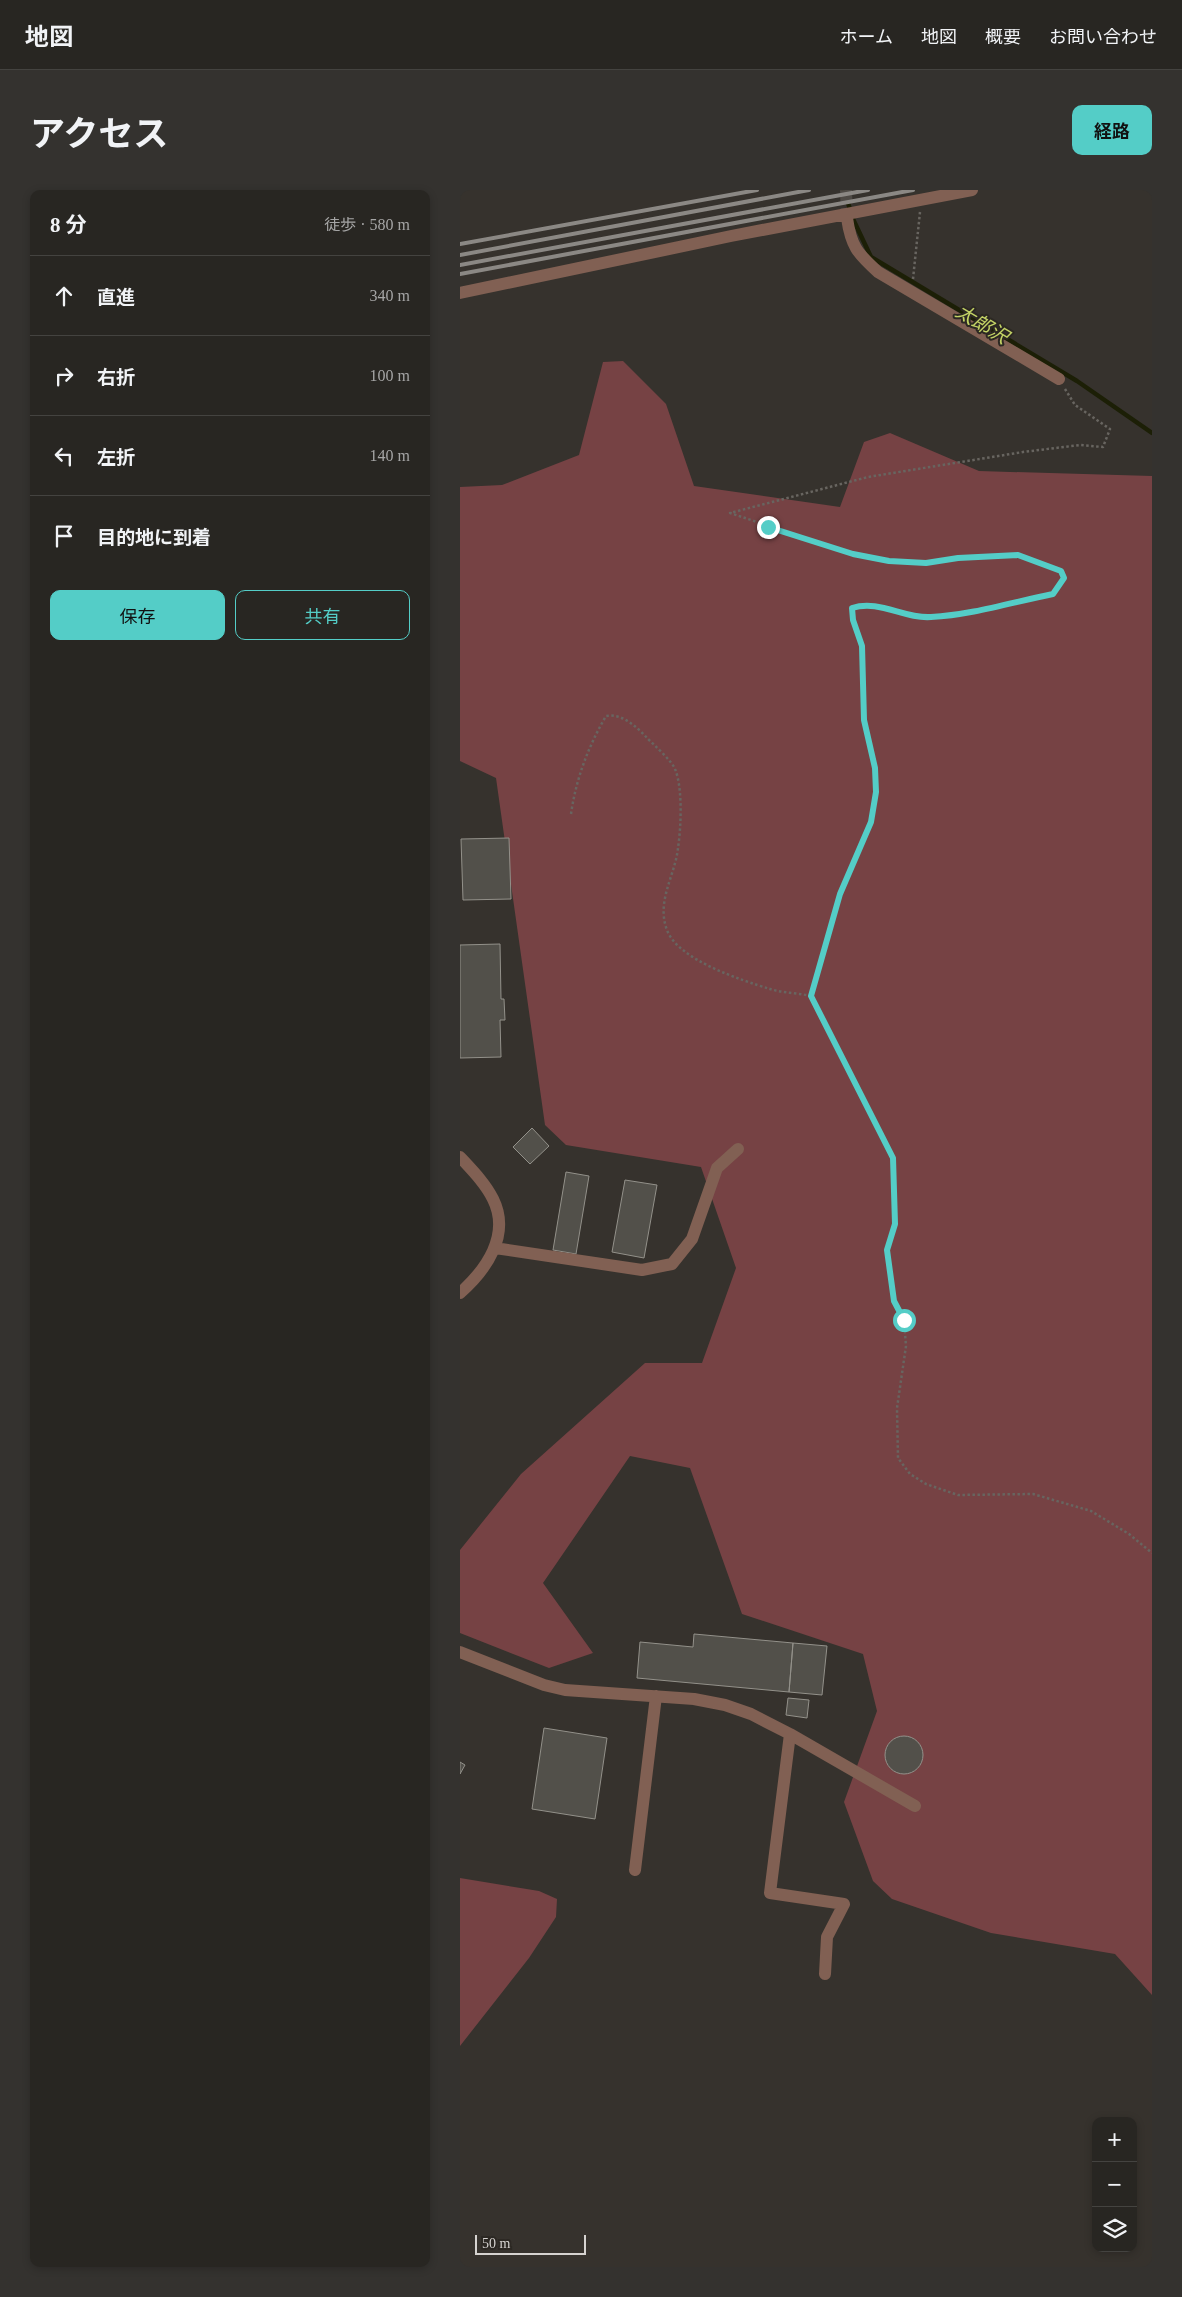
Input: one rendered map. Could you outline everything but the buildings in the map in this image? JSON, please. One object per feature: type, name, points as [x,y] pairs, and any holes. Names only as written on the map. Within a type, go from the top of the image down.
[{"type":"street","points":[[460,293],[731,236],[972,190]]},
{"type":"street","points":[[847,218],[850,238],[863,258],[878,272],[912,290],[975,331],[1059,379]]},
{"type":"street","points":[[495,1248],[642,1270],[672,1264],[692,1239],[716,1168],[738,1150]]},
{"type":"street","points":[[460,1157],[485,1184],[494,1200],[498,1214],[499,1232],[495,1248],[485,1266],[460,1293]]},
{"type":"street","points":[[460,1652],[544,1685],[565,1690],[694,1699],[725,1704],[751,1714],[790,1734],[915,1806]]},
{"type":"street","points":[[635,1870],[656,1696]]},
{"type":"street","points":[[790,1734],[770,1893],[844,1904],[828,1937],[825,1974]]},
{"type":"path","points":[[912,290],[921,200]]},
{"type":"path","points":[[1059,379],[1075,405],[1110,429],[1103,447],[1080,445],[1032,451],[868,477],[730,513],[853,554],[889,561],[926,563],[958,558],[1018,555],[1061,571],[1064,578],[1053,594],[953,616],[916,618],[865,604],[852,608],[853,620],[862,646],[864,720],[875,768],[876,792],[871,822],[840,894],[811,996],[893,1158],[895,1224],[887,1250],[894,1301],[904,1320],[906,1346],[897,1408],[898,1458],[910,1474],[926,1484],[958,1495],[1033,1494],[1091,1511],[1129,1534],[1152,1553]]},
{"type":"path","points":[[571,814],[575,785],[593,738],[606,716],[614,714],[636,726],[675,768],[680,797],[678,850],[667,885],[663,911],[667,930],[675,944],[700,961],[737,978],[772,989],[811,996]]},
{"type":"shaded area","points":[[623,361],[666,404],[694,486],[840,507],[864,442],[890,433],[979,471],[1152,476],[1152,1995],[1115,1954],[991,1933],[892,1899],[873,1881],[844,1802],[877,1711],[863,1654],[742,1614],[690,1468],[630,1456],[543,1583],[593,1653],[549,1668],[460,1633],[460,1550],[521,1474],[645,1363],[702,1363],[736,1268],[701,1167],[566,1145],[545,1125],[496,778],[460,761],[460,487],[502,485],[579,455],[603,362]]},
{"type":"shaded area","points":[[460,1878],[539,1891],[557,1899],[556,1917],[529,1958],[460,2046]]},
{"type":"waterway","name":"太郎沢","points":[[844,190],[853,219],[871,257],[1077,381],[1152,433]]},
{"type":"tunnel","points":[[846,190],[847,218]]},
{"type":"railway","points":[[460,244],[757,190]]},
{"type":"railway","points":[[460,255],[809,190]]},
{"type":"railway","points":[[460,265],[868,190]]},
{"type":"railway","points":[[460,274],[913,190]]},
{"type":"route","points":[[768,527],[853,554],[889,561],[926,563],[958,558],[1018,555],[1061,571],[1064,578],[1053,594],[953,616],[916,618],[865,604],[852,608],[853,620],[862,646],[864,720],[875,768],[876,792],[871,822],[840,894],[811,996],[893,1158],[895,1224],[887,1250],[894,1301],[904,1320]]}]
